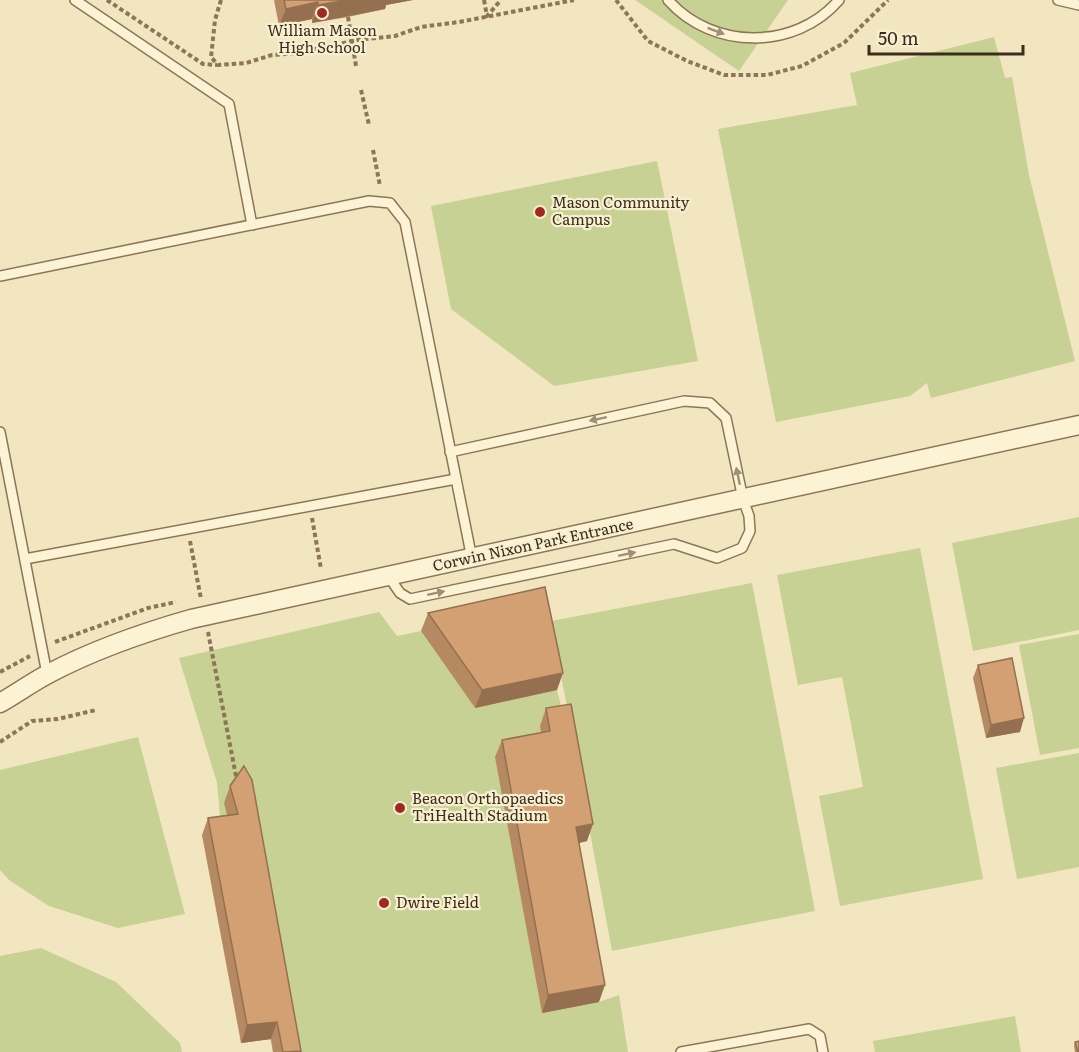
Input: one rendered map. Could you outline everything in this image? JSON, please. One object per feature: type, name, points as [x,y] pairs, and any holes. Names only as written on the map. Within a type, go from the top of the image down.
[{"type":"street","name":"Corwin Nixon Park Entrance","points":[[0,704],[47,674],[88,654],[157,629],[191,620],[1079,425]]},
{"type":"lane","points":[[75,0],[229,104],[252,225]]},
{"type":"lane","points":[[668,0],[697,24],[730,36],[765,39],[799,30],[829,11],[839,0]]},
{"type":"lane","points":[[1058,0],[1079,5]]},
{"type":"lane","points":[[0,276],[369,201],[390,203],[405,222],[471,559]]},
{"type":"lane","points":[[388,577],[400,594],[410,599],[674,544],[717,558],[741,548],[750,531],[749,516],[743,499],[726,417],[710,403],[684,401],[450,452]]},
{"type":"lane","points":[[0,432],[47,674]]},
{"type":"lane","points":[[24,559],[456,478]]},
{"type":"lane","points":[[681,1052],[809,1029],[820,1036],[823,1052]]},
{"type":"path","points":[[107,0],[203,64],[218,65],[246,63],[272,55],[298,53],[352,41],[395,36],[421,27],[574,0]]},
{"type":"path","points":[[218,65],[211,57],[215,20],[221,0]]},
{"type":"path","points":[[484,0],[487,16]]},
{"type":"path","points":[[487,16],[501,0]]},
{"type":"path","points":[[348,16],[356,66]]},
{"type":"path","points":[[361,90],[369,125]]},
{"type":"path","points":[[373,150],[380,186]]},
{"type":"path","points":[[310,506],[321,569]]},
{"type":"path","points":[[188,529],[202,604]]},
{"type":"path","points":[[207,628],[237,783]]},
{"type":"path","points":[[0,672],[23,660]]},
{"type":"path","points":[[0,742],[32,720],[58,719],[96,710]]},
{"type":"green space","points":[[635,0],[788,0],[739,71]]},
{"type":"green space","points":[[994,37],[1005,78],[1012,77],[1029,175],[1075,361],[931,398],[927,383],[910,396],[776,422],[718,129],[857,105],[850,73]]},
{"type":"green space","points":[[657,161],[698,361],[554,386],[451,309],[431,206]]},
{"type":"green space","points":[[1079,517],[1079,630],[973,651],[952,543]]},
{"type":"green space","points":[[920,548],[983,879],[840,906],[819,796],[863,787],[842,677],[798,685],[777,575]]},
{"type":"green space","points":[[752,583],[815,911],[612,951],[551,621]]},
{"type":"green space","name":"Beacon Orthopaedics TriHealth Stadium","points":[[379,612],[397,636],[421,631],[475,708],[557,690],[565,721],[587,841],[570,845],[599,1002],[619,995],[628,1052],[273,1052],[270,1039],[241,1043],[217,783],[179,658]]},
{"type":"green space","points":[[1079,634],[1079,748],[1040,755],[1019,645]]},
{"type":"green space","points":[[138,737],[185,914],[118,928],[49,906],[9,880],[0,870],[0,770]]},
{"type":"green space","points":[[1079,753],[1079,867],[1017,879],[996,768]]},
{"type":"green space","points":[[41,948],[116,982],[180,1043],[182,1052],[0,1052],[0,956]]},
{"type":"green space","points":[[1015,1016],[1021,1052],[875,1052],[873,1041]]},
{"type":"building","points":[[284,0],[348,0],[318,5],[318,2],[286,9]]},
{"type":"building","points":[[545,587],[563,673],[482,690],[428,613]]},
{"type":"building","points":[[1012,658],[1024,718],[991,725],[978,665]]},
{"type":"building","points":[[571,704],[593,824],[576,827],[605,985],[548,995],[502,740],[550,731],[546,708]]},
{"type":"building","points":[[244,766],[252,780],[301,1051],[283,1052],[277,1022],[247,1025],[208,818],[238,814],[230,786]]},
{"type":"building","points":[[1079,1041],[1079,1052],[1078,1052],[1075,1042]]},
{"type":"place","name":"William Mason High School","points":[[322,13]]},
{"type":"place","name":"Mason Community Campus","points":[[540,212]]},
{"type":"place","name":"Beacon Orthopaedics TriHealth Stadium","points":[[400,808]]},
{"type":"place","name":"Dwire Field","points":[[384,903]]}]
